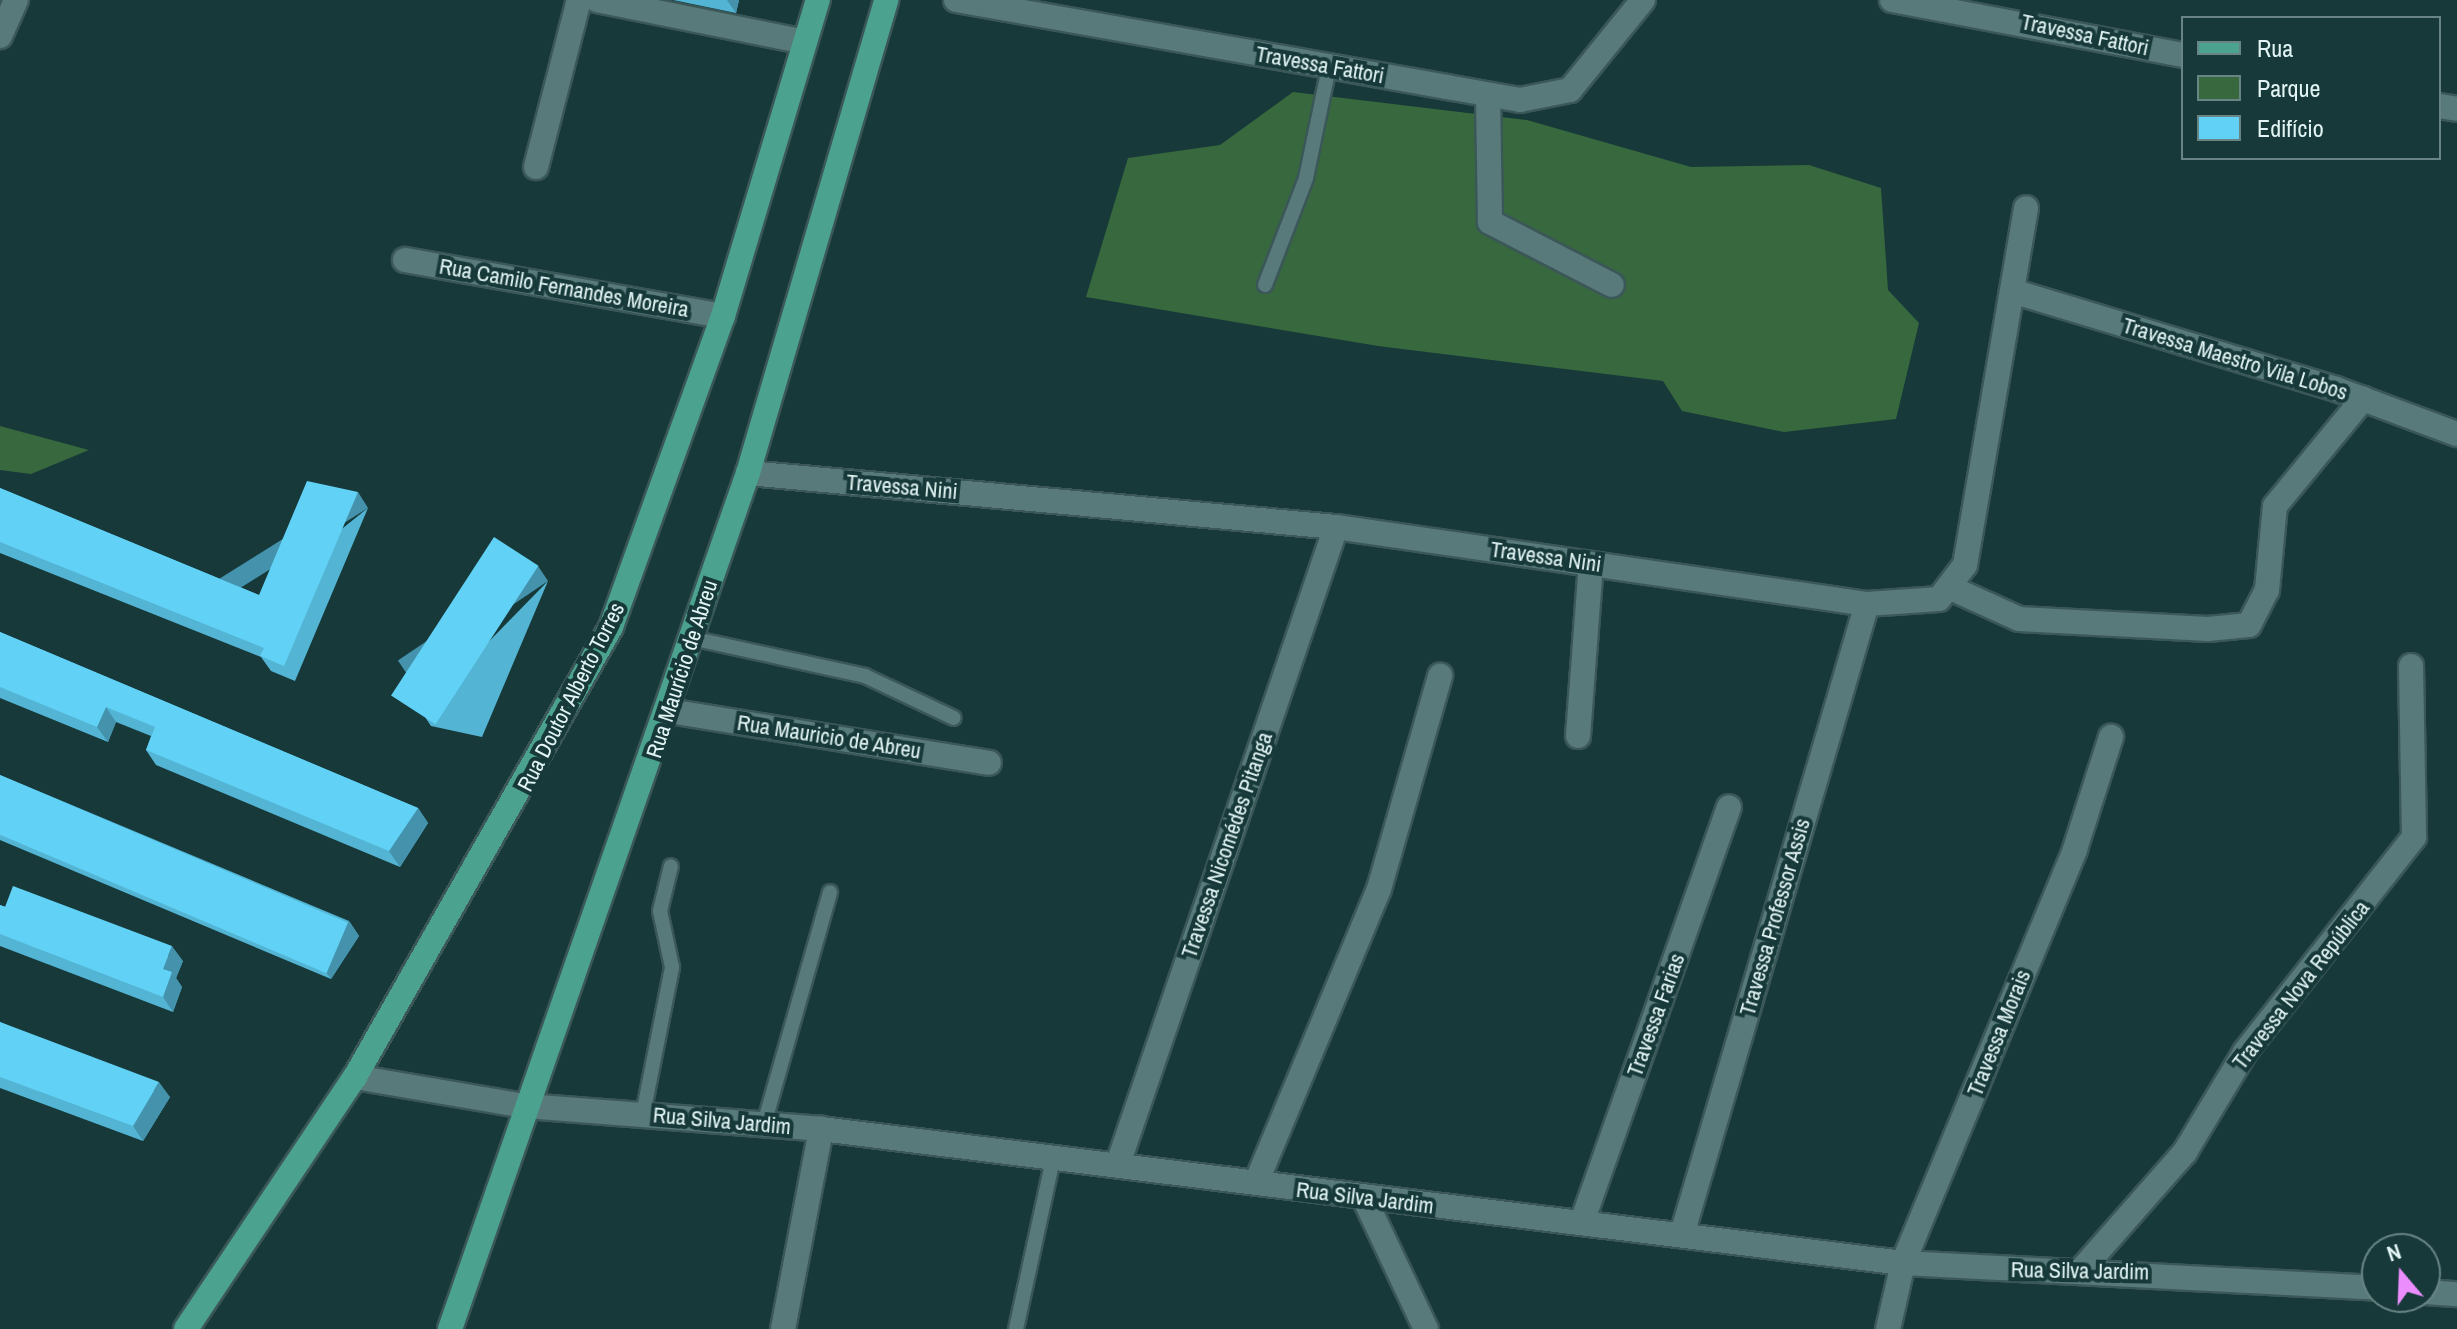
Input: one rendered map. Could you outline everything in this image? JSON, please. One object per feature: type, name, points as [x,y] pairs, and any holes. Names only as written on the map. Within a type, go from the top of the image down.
[{"type":"main road","name":"Rua Doutor Alberto Torres","points":[[186,1329],[355,1077],[611,627],[723,316],[818,0]]},
{"type":"main road","name":"Rua Maurício de Abreu","points":[[450,1329],[525,1106],[669,711],[748,473],[886,0]]},
{"type":"street","points":[[0,36],[16,0]]},
{"type":"street","points":[[536,167],[579,0]]},
{"type":"street","points":[[597,0],[805,42]]},
{"type":"street","name":"Travessa Fattori","points":[[956,0],[1520,100],[1570,90],[1643,0]]},
{"type":"street","name":"Travessa Fattori","points":[[1892,0],[2181,55]]},
{"type":"street","points":[[1488,95],[1490,222],[1612,285]]},
{"type":"street","points":[[2026,208],[1965,565],[1953,589],[2019,619],[2208,629],[2249,625],[2267,590],[2275,506],[2363,399]]},
{"type":"street","name":"Rua Camilo Fernandes Moreira","points":[[405,260],[723,316]]},
{"type":"street","name":"Travessa Maestro Vila Lobos","points":[[2012,291],[2363,399],[2457,434]]},
{"type":"street","name":"Travessa Nini","points":[[748,473],[1336,527],[1867,604],[1929,600],[1953,589]]},
{"type":"street","name":"Travessa Nicomédes Pitanga","points":[[1118,1164],[1336,527]]},
{"type":"street","points":[[1578,736],[1591,564]]},
{"type":"street","name":"Travessa Professor Assis","points":[[1683,1231],[1867,604]]},
{"type":"street","name":"Travessa Nova República","points":[[2084,1267],[2185,1152],[2245,1052],[2414,837],[2411,666]]},
{"type":"street","points":[[1256,1183],[1379,889],[1440,676]]},
{"type":"street","name":"Rua Mauricio de Abreu","points":[[669,711],[989,763]]},
{"type":"street","name":"Travessa Morais","points":[[1888,1329],[1903,1263],[2075,849],[2111,737]]},
{"type":"street","name":"Travessa Farias","points":[[1582,1222],[1729,807]]},
{"type":"street","name":"Rua Silva Jardim","points":[[355,1077],[525,1106],[821,1129],[1053,1160],[1118,1164],[1365,1200],[1683,1231],[1903,1263],[2033,1274],[2084,1267],[2361,1287]]},
{"type":"street","points":[[783,1329],[821,1129]]},
{"type":"street","points":[[1365,1200],[1426,1329]]},
{"type":"lane","points":[[1265,285],[1306,178],[1329,67]]},
{"type":"lane","points":[[691,638],[865,676],[954,718]]},
{"type":"lane","points":[[643,1114],[672,967],[660,911],[671,866]]},
{"type":"lane","points":[[764,1124],[830,892]]},
{"type":"lane","points":[[1016,1329],[1053,1160]]},
{"type":"green space","points":[[1293,92],[1527,120],[1691,167],[1809,165],[1881,188],[1888,290],[1919,323],[1896,419],[1784,432],[1682,411],[1663,381],[1378,346],[1086,297],[1128,158],[1220,145]]},
{"type":"green space","points":[[0,426],[89,450],[31,474],[0,470]]},
{"type":"building","points":[[307,481],[358,492],[284,666],[260,656],[264,648],[0,542],[0,488],[259,595]]},
{"type":"building","points":[[494,537],[538,566],[436,724],[391,696]]},
{"type":"building","points":[[0,632],[418,808],[389,851],[146,750],[155,727],[106,707],[97,727],[0,687]]},
{"type":"building","points":[[0,775],[348,923],[326,973],[0,835]]},
{"type":"building","points":[[13,886],[172,946],[163,969],[172,972],[163,997],[0,934],[0,905],[5,907]]},
{"type":"building","points":[[0,1022],[159,1082],[133,1126],[0,1077]]}]
